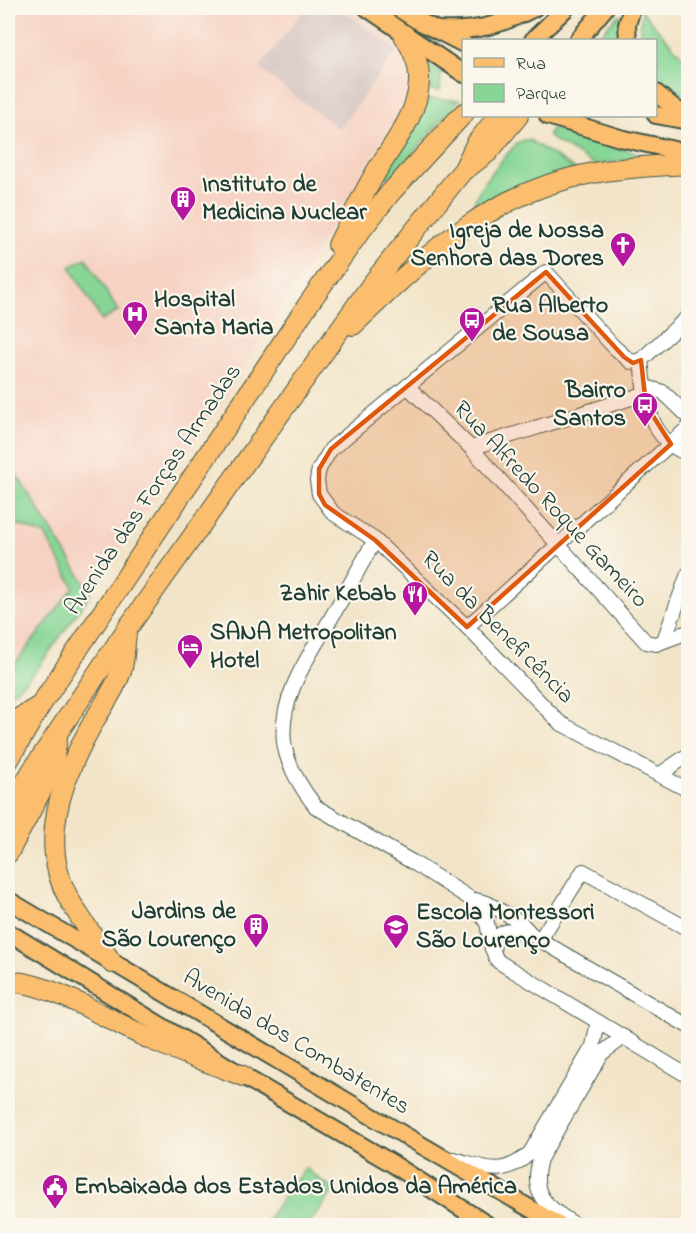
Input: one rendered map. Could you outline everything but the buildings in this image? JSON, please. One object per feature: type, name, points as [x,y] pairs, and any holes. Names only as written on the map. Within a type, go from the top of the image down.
[{"type":"highway","points":[[307,306],[375,173],[415,104],[419,69],[414,51],[404,35]]},
{"type":"highway","name":"Avenida das Forças Armadas","points":[[11,753],[307,306],[391,192],[462,115]]},
{"type":"highway","points":[[8,812],[59,729],[127,629],[372,284],[464,170],[476,144],[497,117]]},
{"type":"highway","points":[[464,170],[488,152],[517,117]]},
{"type":"highway","points":[[317,360],[444,241],[472,221],[505,203],[543,187],[591,173],[623,168],[688,164]]},
{"type":"highway","points":[[112,963],[68,897],[57,870],[54,840],[62,789],[84,738],[121,673],[127,629]]},
{"type":"highway","points":[[8,725],[40,706]]},
{"type":"highway","points":[[8,853],[52,770],[59,729]]},
{"type":"highway","points":[[8,982],[43,987],[153,1041],[243,1076]]},
{"type":"main road","points":[[367,8],[462,73]]},
{"type":"main road","points":[[398,8],[462,43]]},
{"type":"main road","points":[[436,30],[483,29],[534,8]]},
{"type":"main road","points":[[534,39],[566,8]]},
{"type":"main road","points":[[579,39],[605,8]]},
{"type":"main road","points":[[628,39],[627,26],[632,8]]},
{"type":"main road","points":[[657,94],[688,120]]},
{"type":"main road","points":[[657,116],[688,120]]},
{"type":"main road","points":[[551,117],[620,138],[688,153]]},
{"type":"main road","name":"Avenida dos Combatentes","points":[[8,900],[560,1226]]},
{"type":"main road","points":[[8,932],[243,1076],[393,1164],[489,1226]]},
{"type":"street","points":[[688,317],[641,360],[631,362],[546,272],[331,449],[319,470],[318,494],[333,513],[375,540],[306,661],[290,696],[285,719],[284,741],[288,760],[304,792],[315,807],[414,863],[471,899],[487,903],[520,922],[535,937],[688,1026]]},
{"type":"street","points":[[641,360],[646,405],[654,424],[671,444],[688,454]]},
{"type":"street","name":"Rua Alfredo Roque Gameiro","points":[[407,386],[471,448],[646,642],[656,644],[664,640]]},
{"type":"street","points":[[471,448],[644,394],[650,388],[660,390],[688,416]]},
{"type":"street","points":[[467,627],[688,428]]},
{"type":"street","name":"Rua da Beneficência","points":[[375,540],[467,627],[560,723],[688,790]]},
{"type":"street","points":[[664,640],[688,574]]},
{"type":"street","points":[[664,640],[688,632]]},
{"type":"street","points":[[659,775],[688,755]]},
{"type":"street","points":[[535,937],[583,871],[688,929]]},
{"type":"street","points":[[471,899],[487,923],[494,957],[499,963],[688,1076]]},
{"type":"street","points":[[492,949],[500,935],[509,931],[535,937]]},
{"type":"street","points":[[442,1156],[492,1170],[504,1170],[520,1162],[530,1153],[593,1046],[598,1022]]},
{"type":"street","points":[[577,1226],[546,1204],[537,1188],[536,1173],[540,1159],[602,1053],[624,1037]]},
{"type":"highlighted area","points":[[546,272],[624,357],[633,363],[641,360],[646,405],[671,444],[467,627],[375,540],[325,505],[319,494],[319,469],[331,449]]},
{"type":"shaded area","name":"Hospital Santa Maria","points":[[8,8],[357,8],[388,30],[409,68],[409,96],[300,278],[225,397],[38,668],[8,698]]},
{"type":"shaded area","points":[[305,8],[340,8],[397,50],[339,129],[259,69]]},
{"type":"shaded area","points":[[421,8],[509,8],[483,17],[464,19],[443,17]]},
{"type":"green space","points":[[642,11],[688,63],[688,97],[659,80],[657,77],[657,39],[641,39]]},
{"type":"green space","points":[[620,15],[620,39],[596,39]]},
{"type":"green space","points":[[426,61],[441,72],[440,91],[430,90],[431,80]]},
{"type":"green space","points":[[428,99],[459,100],[391,178],[385,176],[421,117]]},
{"type":"green space","points":[[552,128],[644,157],[595,165],[553,140],[548,134]]},
{"type":"green space","points":[[529,140],[576,170],[469,217],[476,197],[495,168],[517,143]]},
{"type":"green space","points":[[86,258],[118,311],[102,321],[70,267]]},
{"type":"green space","points":[[8,461],[91,593],[38,668],[8,698],[8,673],[74,587],[45,535],[19,525],[8,511]]},
{"type":"green space","points":[[305,1168],[334,1190],[308,1225],[263,1225]]},
{"type":"place","name":"Instituto de Medicina Nuclear","points":[[183,222]]},
{"type":"place","name":"Igreja de Nossa Senhora das Dores","points":[[623,268]]},
{"type":"place","name":"Hospital Santa Maria","points":[[135,337]]},
{"type":"place","name":"Rua Alberto de Sousa","points":[[472,343]]},
{"type":"place","name":"Bairro Santos","points":[[645,428]]},
{"type":"place","name":"Zahir Kebab","points":[[415,617]]},
{"type":"place","name":"SANA Metropolitan Hotel","points":[[190,670]]},
{"type":"place","name":"Jardins de São Lourenço","points":[[256,949]]},
{"type":"place","name":"Escola Montessori São Lourenço","points":[[396,950]]},
{"type":"place","name":"Embaixada dos Estados Unidos da América","points":[[55,1210]]}]
